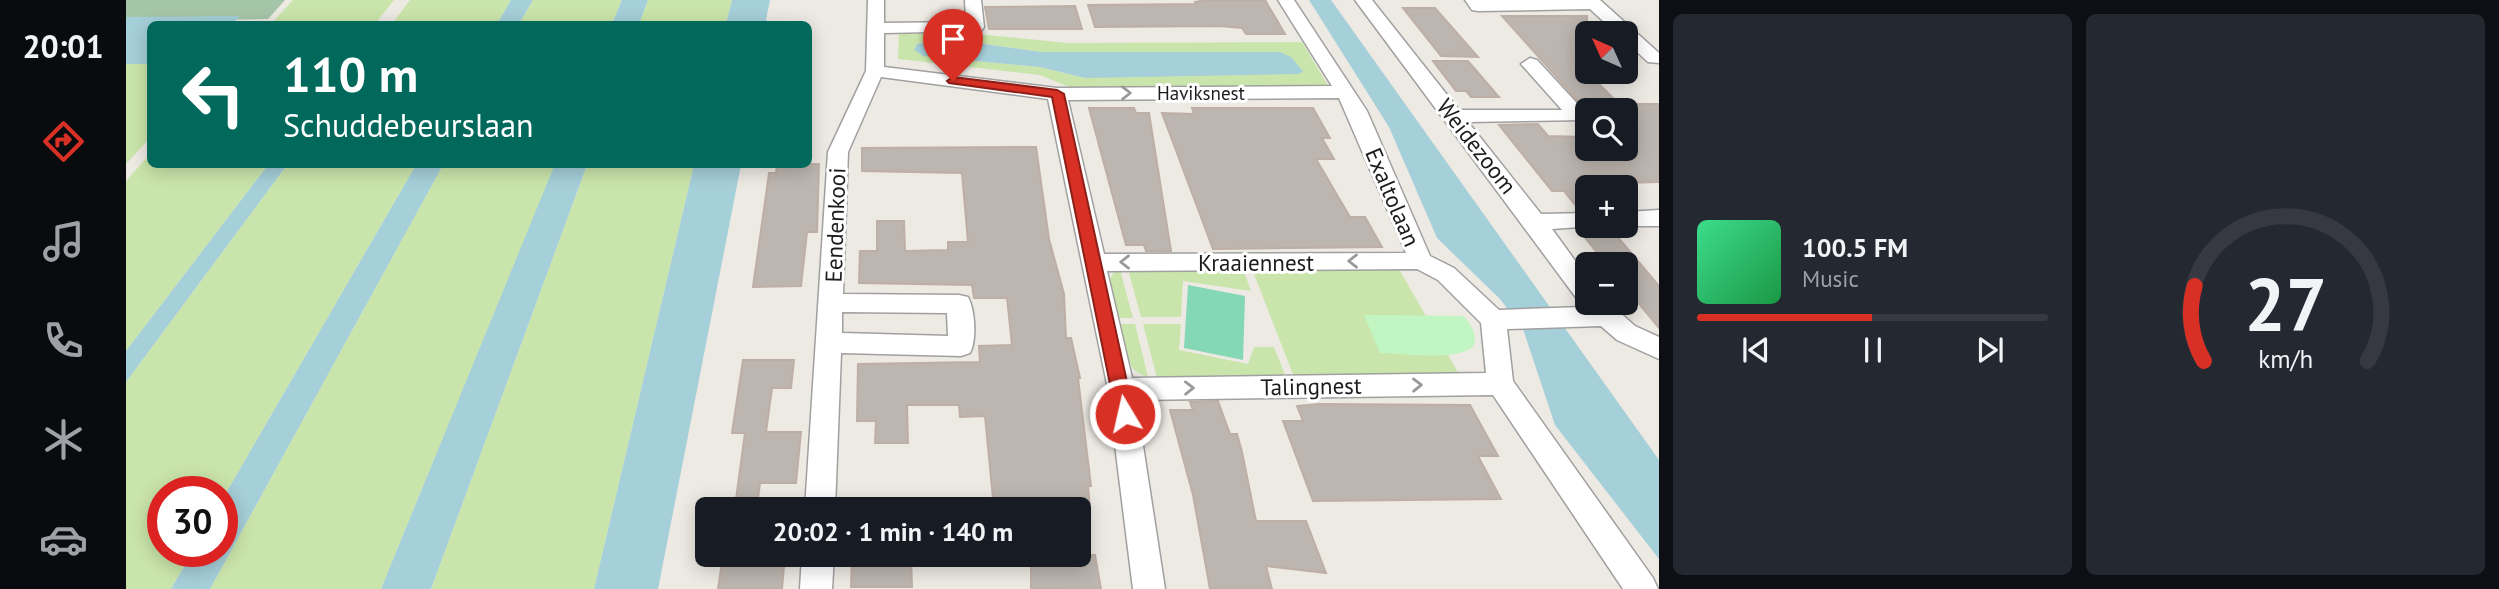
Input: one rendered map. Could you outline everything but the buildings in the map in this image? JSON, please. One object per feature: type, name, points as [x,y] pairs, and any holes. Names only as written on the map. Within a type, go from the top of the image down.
[{"type":"street","points":[[875,71],[876,0]]},
{"type":"street","points":[[876,28],[975,27],[973,0]]},
{"type":"street","name":"Exaltolaan","points":[[1286,0],[1357,111],[1421,261],[1446,274],[1501,320]]},
{"type":"street","name":"Weidezoom","points":[[1363,0],[1535,222],[1575,278]]},
{"type":"street","points":[[1473,0],[1478,6],[1592,2],[1654,58],[1659,58]]},
{"type":"street","points":[[1453,116],[1578,116],[1530,64]]},
{"type":"street","name":"Haviksnest","points":[[875,71],[1057,94],[1344,92]]},
{"type":"street","name":"Eendenkooi","points":[[821,497],[833,303],[838,152],[875,71]]},
{"type":"street","points":[[1057,94],[1121,389],[1149,589]]},
{"type":"street","points":[[1638,220],[1657,220]]},
{"type":"street","points":[[1535,222],[1575,221]]},
{"type":"street","name":"Kraaiennest","points":[[1092,262],[1421,261]]},
{"type":"street","name":"Eendenkooi","points":[[830,344],[961,346],[959,304],[833,303]]},
{"type":"street","points":[[1580,315],[1566,319],[1501,320],[1500,384],[1642,589]]},
{"type":"street","points":[[1604,315],[1634,338],[1659,349]]},
{"type":"street","name":"Talingnest","points":[[1121,389],[1500,384]]},
{"type":"street","points":[[816,589],[817,567]]},
{"type":"green space","points":[[126,0],[285,0],[268,19],[126,21]]},
{"type":"green space","points":[[293,0],[394,0],[377,21],[274,21]]},
{"type":"green space","points":[[410,0],[511,0],[499,21],[394,21]]},
{"type":"green space","points":[[533,0],[622,0],[613,21],[521,21]]},
{"type":"green space","points":[[648,0],[732,0],[727,21],[640,21]]},
{"type":"green space","points":[[899,34],[978,34],[1067,43],[1302,42],[1329,87],[1074,89],[1040,75],[898,59]],"holes":[[[936,41],[1042,52],[1085,78],[1040,67],[923,56],[918,44]]]},
{"type":"green space","points":[[126,64],[147,64],[147,141],[126,164]]},
{"type":"green space","points":[[147,157],[147,168],[266,168],[126,351],[126,181]]},
{"type":"green space","points":[[285,168],[414,168],[236,476],[147,476],[147,567],[184,567],[171,589],[126,589],[126,382]]},
{"type":"green space","points":[[441,168],[554,168],[381,589],[210,589],[222,567],[238,567],[238,538]]},
{"type":"green space","points":[[586,168],[693,168],[594,589],[431,589]]},
{"type":"green space","points":[[1128,269],[1243,269],[1251,291],[1183,281],[1181,317],[1141,317]]},
{"type":"green space","points":[[1252,269],[1399,269],[1460,376],[1294,377]]},
{"type":"green space","points":[[1120,270],[1133,318],[1117,318],[1109,282],[1113,273]]},
{"type":"green space","points":[[1188,285],[1245,296],[1243,360],[1184,348]]},
{"type":"green space","points":[[1364,315],[1464,316],[1473,331],[1475,341],[1471,348],[1462,353],[1449,355],[1380,353]]},
{"type":"green space","points":[[1118,324],[1135,324],[1148,377],[1140,374],[1129,363]]},
{"type":"green space","points":[[1143,324],[1181,324],[1179,350],[1248,364],[1254,347],[1274,347],[1286,377],[1157,378]]},
{"type":"water","points":[[511,0],[533,0],[521,21],[499,21]]},
{"type":"water","points":[[622,0],[648,0],[640,21],[613,21]]},
{"type":"water","points":[[732,0],[770,0],[767,21],[727,21]]},
{"type":"water","points":[[1309,0],[1331,0],[1659,460],[1659,559],[1555,425],[1523,329],[1500,299],[1437,238],[1389,127]]},
{"type":"water","points":[[240,16],[235,21],[147,21],[147,64],[126,64],[126,17]]},
{"type":"water","points":[[936,41],[1042,52],[1280,52],[1291,57],[1303,71],[1299,74],[1085,78],[1040,67],[923,56],[914,50],[917,44]]},
{"type":"water","points":[[266,168],[285,168],[126,382],[126,351]]},
{"type":"water","points":[[414,168],[441,168],[238,538],[238,476],[236,476]]},
{"type":"water","points":[[553,168],[586,168],[431,589],[381,589]]},
{"type":"water","points":[[693,168],[740,168],[658,589],[594,589]]},
{"type":"water","points":[[184,567],[222,567],[210,589],[171,589]]},
{"type":"route","points":[[953,81],[1057,94],[1125,414]]}]
